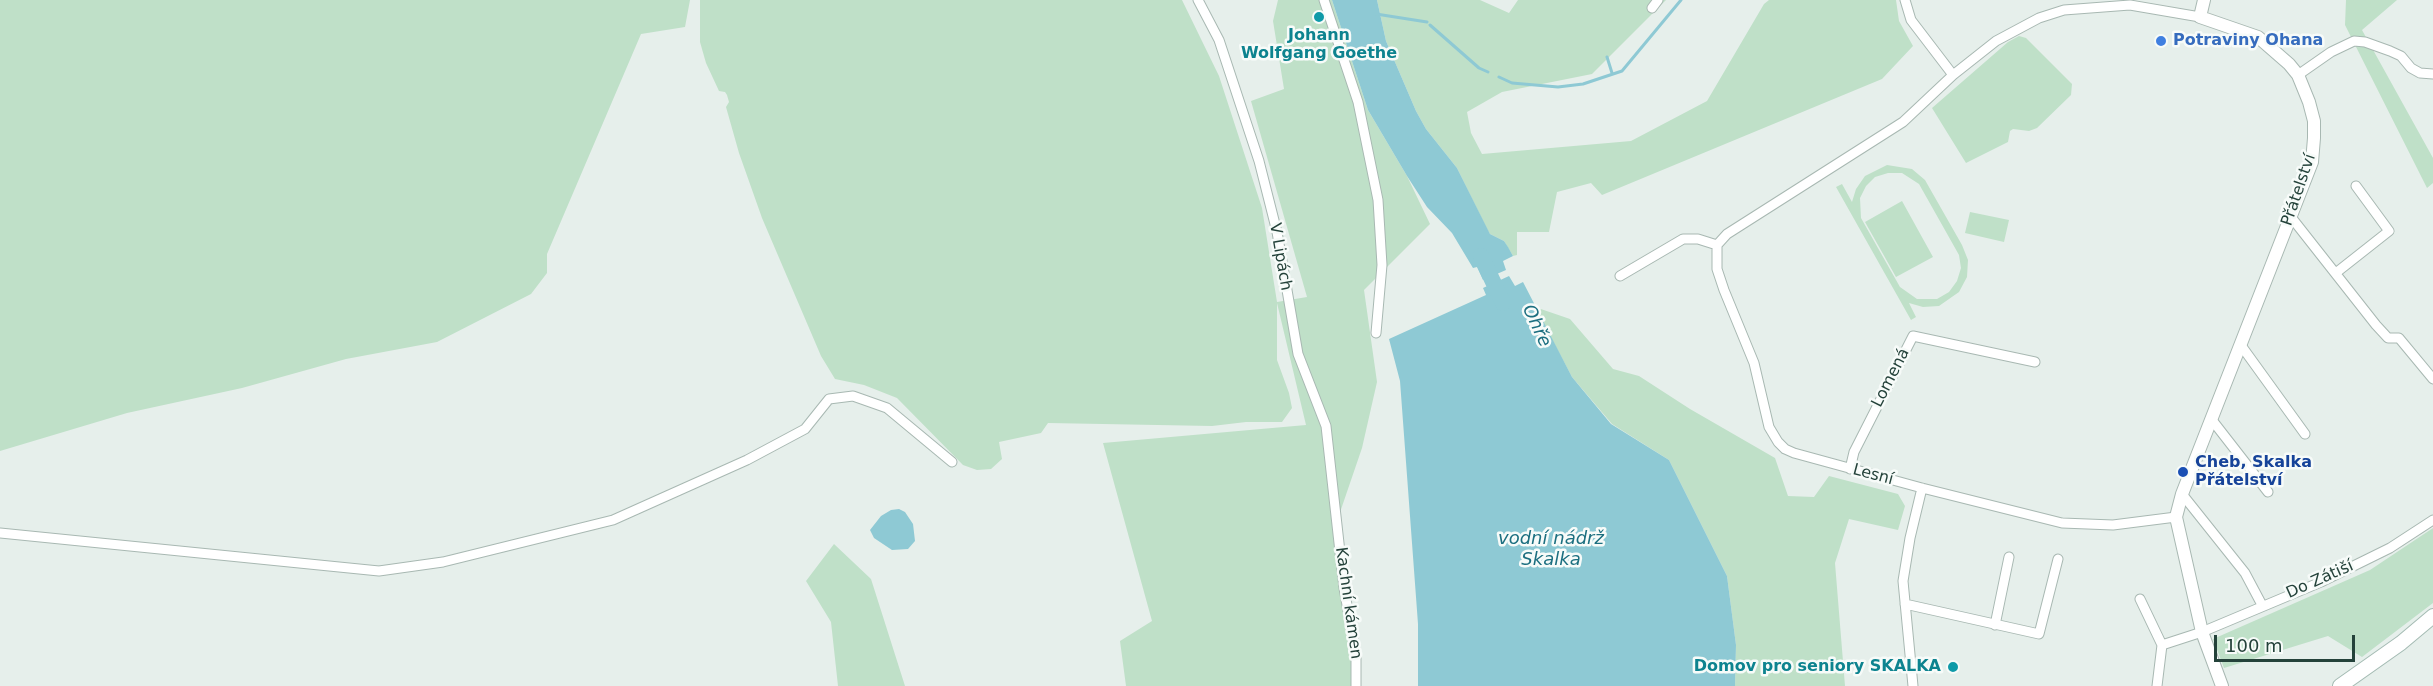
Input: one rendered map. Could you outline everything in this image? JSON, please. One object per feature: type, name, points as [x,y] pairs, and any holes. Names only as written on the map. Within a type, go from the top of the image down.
[{"type":"main road","points":[[2340,686],[2401,643],[2433,616]]},
{"type":"street","name":"V Lipách","points":[[1198,0],[1219,40],[1259,161],[1277,232],[1298,354],[1326,426],[1338,520]]},
{"type":"street","points":[[1324,0],[1358,102],[1374,173],[1382,265],[1376,333]]},
{"type":"street","points":[[1905,0],[1911,20],[1953,75]]},
{"type":"street","points":[[1620,276],[1683,239],[1698,239],[1717,245],[1727,234],[1903,122],[1953,75],[1996,41],[2039,18],[2064,10],[2130,3],[2200,17],[2204,0]]},
{"type":"street","name":"Přátelství","points":[[2200,17],[2258,37],[2273,48],[2298,75],[2312,112],[2314,149],[2312,162],[2182,494],[2176,517],[2202,632],[2222,686]]},
{"type":"street","points":[[2298,75],[2331,52],[2354,42],[2365,42],[2390,51],[2420,73],[2433,74]]},
{"type":"street","points":[[2337,272],[2389,231],[2356,186]]},
{"type":"street","points":[[2291,217],[2337,272],[2376,325],[2388,338],[2399,338],[2433,379]]},
{"type":"street","name":"Lesní","points":[[1717,245],[1717,269],[1754,363],[1769,427],[1778,442],[1794,453],[1922,488],[2074,525],[2113,525],[2176,517]]},
{"type":"street","name":"Lomená","points":[[1850,469],[1854,452],[1913,336],[2035,362]]},
{"type":"street","points":[[2240,344],[2305,434]]},
{"type":"street","points":[[0,533],[379,571],[443,562],[613,520],[747,460],[805,429],[830,399],[852,396],[887,408],[952,462]]},
{"type":"street","points":[[2211,420],[2268,492]]},
{"type":"street","points":[[1913,686],[1905,604],[1905,567],[1922,488]]},
{"type":"street","points":[[2182,494],[2245,573],[2262,605]]},
{"type":"street","name":"Kachní kámen","points":[[1338,520],[1344,588],[1356,656],[1356,686]]},
{"type":"street","name":"Do Zátiší","points":[[2162,645],[2202,632],[2341,572],[2390,548],[2433,520]]},
{"type":"street","points":[[1995,625],[2009,557]]},
{"type":"street","points":[[1905,604],[2039,634],[2058,559]]},
{"type":"street","points":[[2140,599],[2162,645],[2157,686]]},
{"type":"green space","points":[[0,0],[690,0],[685,27],[641,34],[547,254],[547,273],[531,294],[437,342],[346,359],[242,388],[127,413],[0,451]]},
{"type":"green space","points":[[700,0],[1182,0],[1219,76],[1262,208],[1277,302],[1307,297],[1251,101],[1284,89],[1273,21],[1278,0],[1332,0],[1368,110],[1407,176],[1430,224],[1364,290],[1377,382],[1362,448],[1336,524],[1341,594],[1352,658],[1353,686],[1126,686],[1120,641],[1152,621],[1103,443],[1306,425],[1277,303],[1277,360],[1292,408],[1282,422],[1246,422],[1212,426],[1048,423],[1041,433],[999,442],[1002,459],[991,469],[977,470],[963,465],[897,398],[864,385],[835,379],[821,356],[762,218],[739,153],[726,107],[729,102],[727,95],[719,91],[706,63],[700,42]]},
{"type":"green space","points":[[1377,0],[1480,0],[1509,13],[1518,0],[1666,0],[1592,74],[1502,92],[1467,112],[1471,133],[1482,154],[1631,141],[1707,101],[1764,4],[1769,0],[1896,0],[1899,21],[1913,46],[1882,79],[1602,195],[1591,183],[1557,192],[1549,232],[1517,232],[1517,255],[1513,256],[1504,241],[1490,234],[1457,168],[1426,129],[1416,111],[1386,41]]},
{"type":"green space","points":[[2346,0],[2397,0],[2362,30],[2433,158],[2433,183],[2427,188],[2345,25]]},
{"type":"green space","points":[[2019,36],[2026,38],[2072,84],[2071,95],[2037,128],[2029,131],[2013,129],[2010,131],[2008,142],[1966,163],[1932,108],[2008,42]]},
{"type":"green space","points":[[1887,165],[1912,169],[1925,180],[1962,245],[1968,260],[1967,277],[1959,292],[1939,306],[1923,307],[1909,303],[1916,317],[1911,320],[1836,187],[1842,184],[1852,202],[1856,189],[1865,176]],"holes":[[[1888,173],[1902,173],[1919,184],[1959,255],[1961,268],[1957,281],[1949,292],[1937,299],[1917,299],[1900,287],[1861,218],[1860,198],[1866,186],[1875,177]]]},
{"type":"green space","points":[[1902,201],[1933,257],[1896,277],[1865,222]]},
{"type":"green space","points":[[1970,212],[2009,220],[2004,242],[1965,233]]},
{"type":"green space","points":[[1535,307],[1570,319],[1613,369],[1639,376],[1690,409],[1775,458],[1788,496],[1814,497],[1829,476],[1898,494],[1905,506],[1898,530],[1849,519],[1835,563],[1845,686],[1735,686],[1736,645],[1727,576],[1669,460],[1612,424],[1572,377]]},
{"type":"green space","points":[[2433,528],[2433,603],[2362,657],[2328,636],[2224,668],[2213,639],[2370,570]]},
{"type":"green space","points":[[834,544],[871,579],[905,686],[838,686],[831,622],[806,581]]},
{"type":"water","points":[[1332,0],[1377,0],[1386,41],[1416,111],[1426,129],[1457,168],[1490,234],[1504,241],[1508,247],[1513,256],[1503,261],[1506,270],[1483,280],[1477,267],[1473,268],[1452,233],[1427,207],[1407,176],[1368,110]]},
{"type":"water","name":"vodní nádrž Skalka","points":[[1509,276],[1515,286],[1523,282],[1572,377],[1611,424],[1669,460],[1727,576],[1736,645],[1735,686],[1418,686],[1418,624],[1400,381],[1389,339],[1486,295],[1483,288]]},
{"type":"water","points":[[899,509],[905,512],[913,524],[915,541],[908,549],[892,550],[874,538],[870,530],[881,516],[891,510]]},
{"type":"waterway","points":[[1499,77],[1512,83],[1558,87],[1583,84],[1622,71],[1681,0]]},
{"type":"waterway","points":[[1376,14],[1427,22]]},
{"type":"waterway","points":[[1430,25],[1479,68],[1488,72]]},
{"type":"waterway","points":[[1607,57],[1612,73]]},
{"type":"waterway","name":"Ohře","points":[[1481,256],[1503,303]]},
{"type":"place","name":"Johann Wolfgang Goethe","points":[[1319,17]]},
{"type":"place","name":"Potraviny Ohana","points":[[2161,41]]},
{"type":"place","name":"Cheb, Skalka Přátelství","points":[[2183,472]]},
{"type":"place","name":"Domov pro seniory SKALKA","points":[[1953,667]]}]
